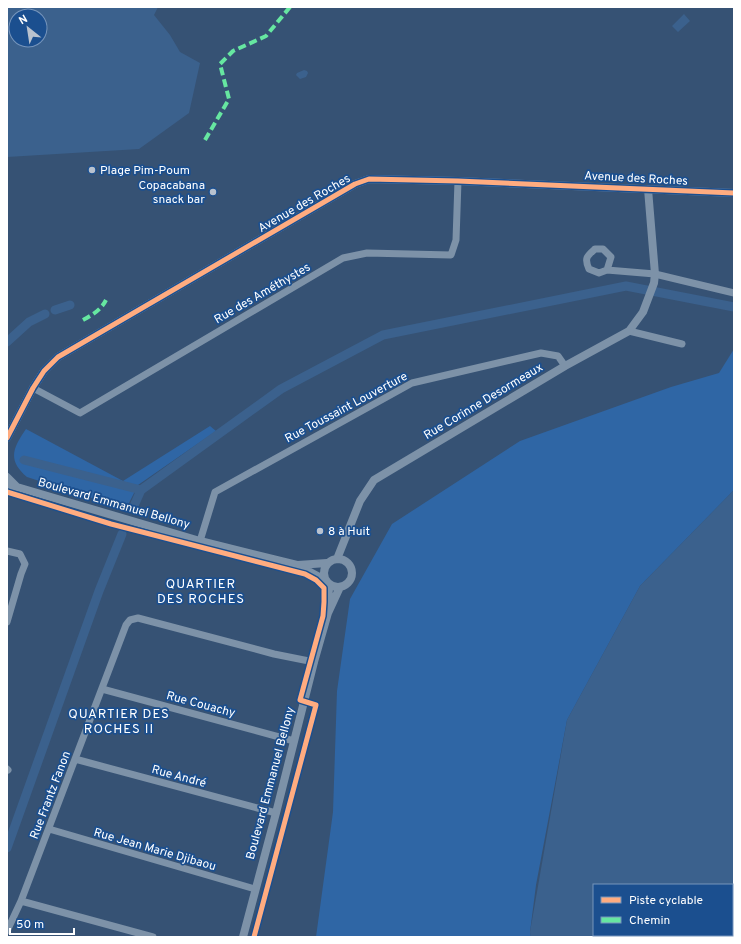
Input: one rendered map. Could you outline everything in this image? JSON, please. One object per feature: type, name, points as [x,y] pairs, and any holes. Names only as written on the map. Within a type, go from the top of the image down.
[{"type":"street","name":"Avenue des Roches","points":[[7,438],[33,388],[44,371],[58,357],[355,184],[369,179],[458,181],[734,193]]},
{"type":"street","name":"Rue des Améthystes","points":[[33,388],[80,413],[343,258],[367,253],[451,255],[456,240],[458,181]]},
{"type":"street","name":"Rue Corinne Desormeaux","points":[[337,559],[360,501],[374,480],[565,366],[629,331],[643,312],[654,283],[655,274],[648,189]]},
{"type":"street","points":[[607,270],[655,274],[734,293]]},
{"type":"street","points":[[629,331],[682,344]]},
{"type":"street","name":"Rue Toussaint Louverture","points":[[200,540],[215,492],[412,383],[541,353],[558,356],[565,366]]},
{"type":"street","name":"Boulevard Emmanuel Bellony","points":[[7,477],[17,487]]},
{"type":"street","name":"Boulevard Emmanuel Bellony","points":[[7,485],[200,540],[297,565],[327,582],[328,613]]},
{"type":"street","name":"Rue Corinne Desormeaux","points":[[346,539],[346,562]]},
{"type":"street","points":[[7,551],[20,554],[26,564],[21,574],[7,622]]},
{"type":"street","points":[[337,559],[346,562],[352,574],[350,580],[346,585],[334,587],[327,582],[323,574],[324,568],[327,564],[337,559]]},
{"type":"street","name":"Boulevard Emmanuel Bellony","points":[[297,565],[327,564]]},
{"type":"street","name":"Boulevard Emmanuel Bellony","points":[[243,937],[314,662],[328,613],[340,587]]},
{"type":"street","name":"Rue Frantz Fanon","points":[[7,931],[21,901],[126,625],[130,620],[138,618],[274,654],[314,662]]},
{"type":"street","name":"Rue Couachy","points":[[102,689],[294,741]]},
{"type":"street","name":"Rue André","points":[[75,759],[276,813]]},
{"type":"street","name":"Rue Jean Marie Djibaou","points":[[49,829],[255,889]]},
{"type":"street","points":[[21,901],[153,937]]},
{"type":"shaded area","points":[[7,7],[158,7],[154,15],[170,35],[180,52],[200,63],[189,113],[139,149],[7,157]]},
{"type":"shaded area","points":[[684,14],[690,21],[678,32],[672,26]]},
{"type":"shaded area","points":[[304,70],[308,73],[306,77],[300,79],[296,75]]},
{"type":"shaded area","points":[[734,349],[734,490],[640,586],[567,720],[536,885],[530,932],[531,937],[316,937],[333,812],[337,691],[350,599],[392,524],[520,441],[671,387],[719,373]]},
{"type":"shaded area","points":[[210,426],[216,431],[138,485],[126,509],[27,477],[21,471],[14,459],[15,448],[26,429],[123,481]]},
{"type":"shaded area","points":[[734,490],[734,937],[531,937],[530,932],[567,720],[640,586]]},
{"type":"waterway","points":[[133,508],[141,490],[281,389],[383,335],[626,286],[734,307]]},
{"type":"waterway","points":[[55,310],[70,305]]},
{"type":"waterway","points":[[7,342],[29,322],[45,314]]},
{"type":"waterway","points":[[24,460],[141,490]]},
{"type":"waterway","points":[[7,848],[99,591],[122,534]]},
{"type":"marked path","points":[[205,140],[229,99],[220,64],[233,51],[266,36],[290,7]]},
{"type":"marked path","points":[[83,320],[99,309],[106,300]]},
{"type":"cycle path","points":[[7,438],[33,388],[44,371],[58,357],[355,184],[369,179],[458,181],[734,193]]},
{"type":"cycle path","points":[[7,492],[111,524],[305,574],[316,580],[324,588],[323,616],[300,700],[316,705],[254,937]]},
{"type":"place","name":"Plage Pim-Poum","points":[[92,170]]},
{"type":"place","name":"Copacabana snack bar","points":[[213,192]]},
{"type":"place","name":"8 à Huit","points":[[320,531]]},
{"type":"district","name":"QUARTIER DES ROCHES","points":[[201,590]]},
{"type":"district","name":"QUARTIER DES ROCHES II","points":[[119,720]]}]
